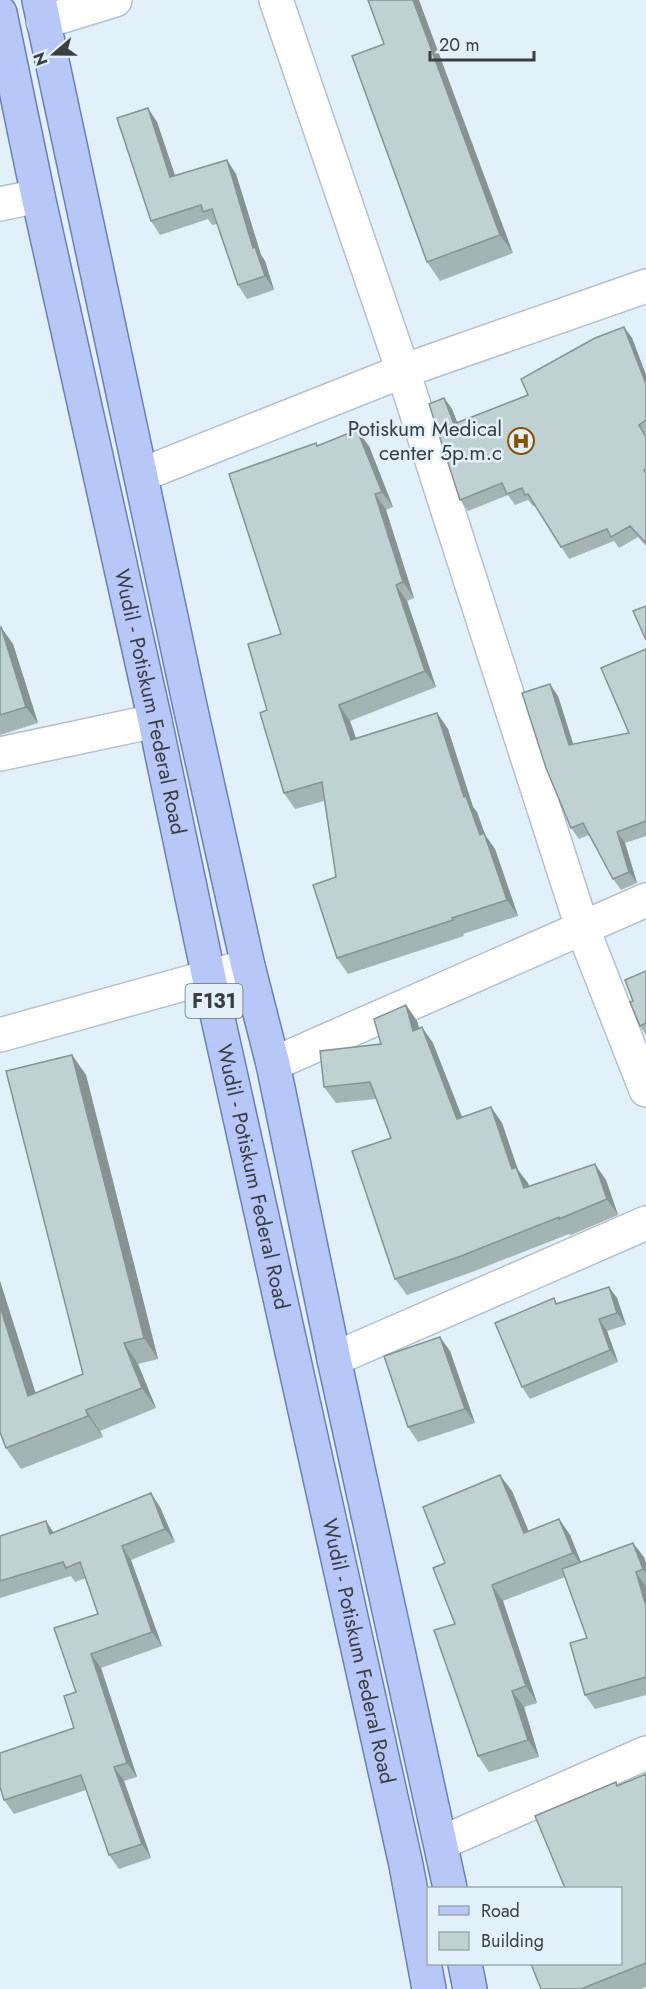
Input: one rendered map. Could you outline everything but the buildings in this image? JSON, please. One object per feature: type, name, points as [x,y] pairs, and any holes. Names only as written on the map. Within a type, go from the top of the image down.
[{"type":"main road","name":"Wudil - Potiskum Federal Road","points":[[41,11],[190,706],[248,966],[273,1064],[334,1359],[450,1887]]},
{"type":"main road","name":"Wudil - Potiskum Federal Road","points":[[0,13],[209,978],[406,1865],[429,1989]]},
{"type":"main road","points":[[465,1965],[470,1989]]},
{"type":"street","points":[[41,11],[115,0]]},
{"type":"street","points":[[276,0],[403,371],[582,927],[646,1090]]},
{"type":"street","points":[[0,204],[38,196]]},
{"type":"street","points":[[141,475],[403,371],[646,286]]},
{"type":"street","points":[[0,754],[155,721]]},
{"type":"street","points":[[273,1064],[646,900]]},
{"type":"street","points":[[0,1035],[248,966]]},
{"type":"street","points":[[334,1359],[646,1223]]},
{"type":"street","points":[[441,1843],[646,1753]]},
{"type":"place","name":"Potiskum Medical center 5p.m.c","points":[[521,441]]}]
